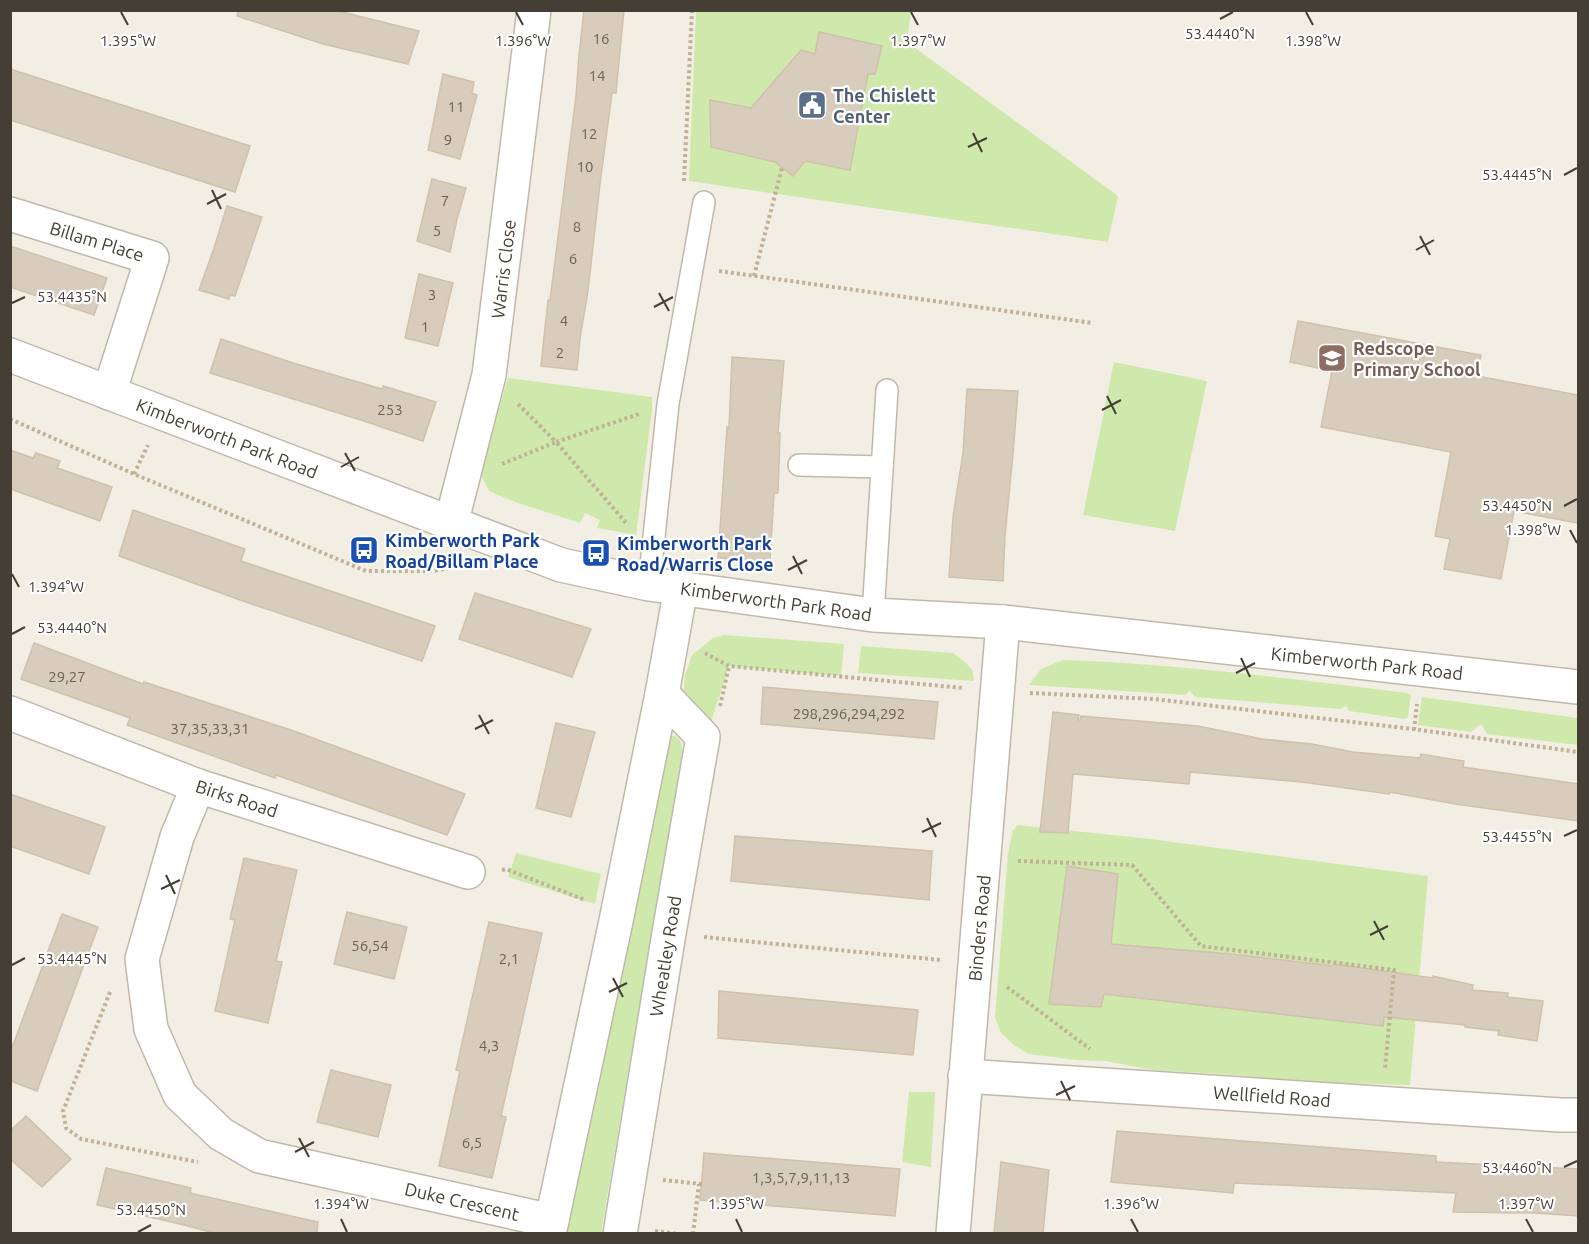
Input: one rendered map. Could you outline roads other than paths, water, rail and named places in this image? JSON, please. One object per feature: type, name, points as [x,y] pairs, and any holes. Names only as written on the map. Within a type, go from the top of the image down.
[{"type":"street","name":"Warris Close","points":[[451,524],[489,375],[525,13]]},
{"type":"street","name":"Billam Place","points":[[10,214],[152,258],[109,393]]},
{"type":"street","name":"Kimberworth Park Road","points":[[10,355],[561,565],[651,570],[681,588],[873,615],[1003,622],[1578,687]]},
{"type":"street","points":[[551,1227],[616,921],[681,588]]},
{"type":"street","name":"Binders Road","points":[[953,1233],[1003,622]]},
{"type":"street","name":"Wheatley Road","points":[[620,1233],[703,738],[662,694]]},
{"type":"street","name":"Birks Road","points":[[10,714],[198,786],[468,872]]},
{"type":"street","name":"Duke Crescent","points":[[198,786],[177,837],[142,959],[151,1029],[180,1095],[221,1134],[259,1155],[551,1227]]},
{"type":"street","name":"Wellfield Road","points":[[965,1076],[1578,1115]]},
{"type":"lane","points":[[651,570],[668,404],[704,202]]},
{"type":"lane","points":[[873,615],[887,390]]},
{"type":"lane","points":[[799,465],[882,467]]},
{"type":"place","name":"The Chislett Center","points":[[812,105]]},
{"type":"place","name":"Redscope Primary School","points":[[1332,358]]},
{"type":"place","name":"Kimberworth Park Road/Billam Place","points":[[364,550]]},
{"type":"place","name":"Kimberworth Park Road/Warris Close","points":[[596,553]]}]
